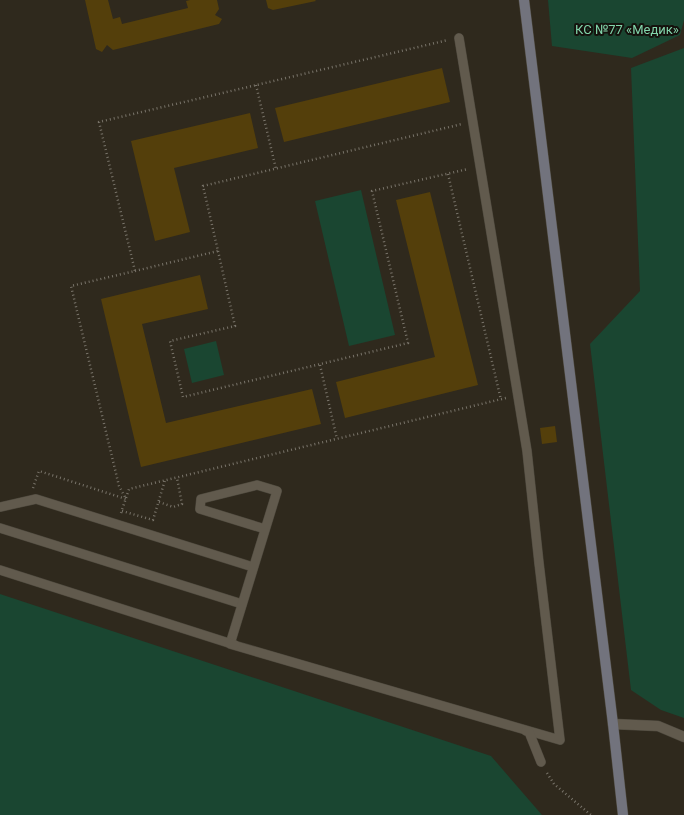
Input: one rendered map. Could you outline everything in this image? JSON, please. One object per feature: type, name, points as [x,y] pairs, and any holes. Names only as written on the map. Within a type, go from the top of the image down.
[{"type":"main road","points":[[524,0],[614,724],[623,815]]},
{"type":"street","points":[[614,724],[658,726],[684,737]]},
{"type":"lane","points":[[0,570],[230,644],[560,740],[539,563],[528,451],[458,38]]},
{"type":"lane","points":[[230,644],[277,491],[257,484],[201,498],[200,508],[265,529]]},
{"type":"lane","points":[[0,507],[36,499],[253,567]]},
{"type":"lane","points":[[0,528],[242,604]]},
{"type":"lane","points":[[529,732],[541,762]]},
{"type":"path","points":[[135,271],[99,122],[458,38]]},
{"type":"path","points":[[256,85],[276,169]]},
{"type":"path","points":[[472,122],[203,186],[235,326],[170,341],[183,397],[408,343],[372,191],[480,166]]},
{"type":"path","points":[[448,174],[500,400]]},
{"type":"path","points":[[126,499],[119,486],[71,286],[218,251]]},
{"type":"path","points":[[320,365],[337,439]]},
{"type":"path","points":[[118,525],[129,489],[518,395]]},
{"type":"path","points":[[27,490],[34,488],[39,471],[126,499]]},
{"type":"path","points":[[158,502],[173,506],[182,504],[177,478]]},
{"type":"path","points":[[122,511],[153,520],[165,480]]},
{"type":"path","points":[[541,762],[554,784],[591,815]]},
{"type":"green space","name":"КС №77 «Медик»","points":[[548,0],[684,0],[684,20],[680,35],[632,58],[552,46]]},
{"type":"green space","points":[[684,48],[684,718],[661,710],[631,690],[590,344],[640,291],[631,68]]},
{"type":"green space","points":[[361,190],[395,335],[349,346],[315,201]]},
{"type":"green space","points":[[216,341],[224,375],[192,383],[184,349]]},
{"type":"green space","points":[[0,594],[491,756],[542,815],[0,815]]},
{"type":"building","points":[[85,0],[108,0],[113,19],[120,17],[122,24],[188,8],[186,1],[190,0],[217,0],[219,9],[215,15],[222,19],[219,24],[113,50],[107,45],[102,52],[96,49]]},
{"type":"building","points":[[266,0],[316,1],[273,10],[268,8]]},
{"type":"building","points":[[442,68],[450,102],[284,142],[275,108]]},
{"type":"building","points":[[250,113],[258,148],[174,168],[190,232],[155,241],[131,141]]},
{"type":"building","points":[[430,192],[478,385],[345,418],[336,382],[435,357],[396,200]]},
{"type":"building","points":[[200,275],[208,309],[142,324],[166,423],[312,389],[321,424],[141,467],[101,299]]},
{"type":"building","points":[[555,426],[557,442],[542,444],[540,428]]}]
